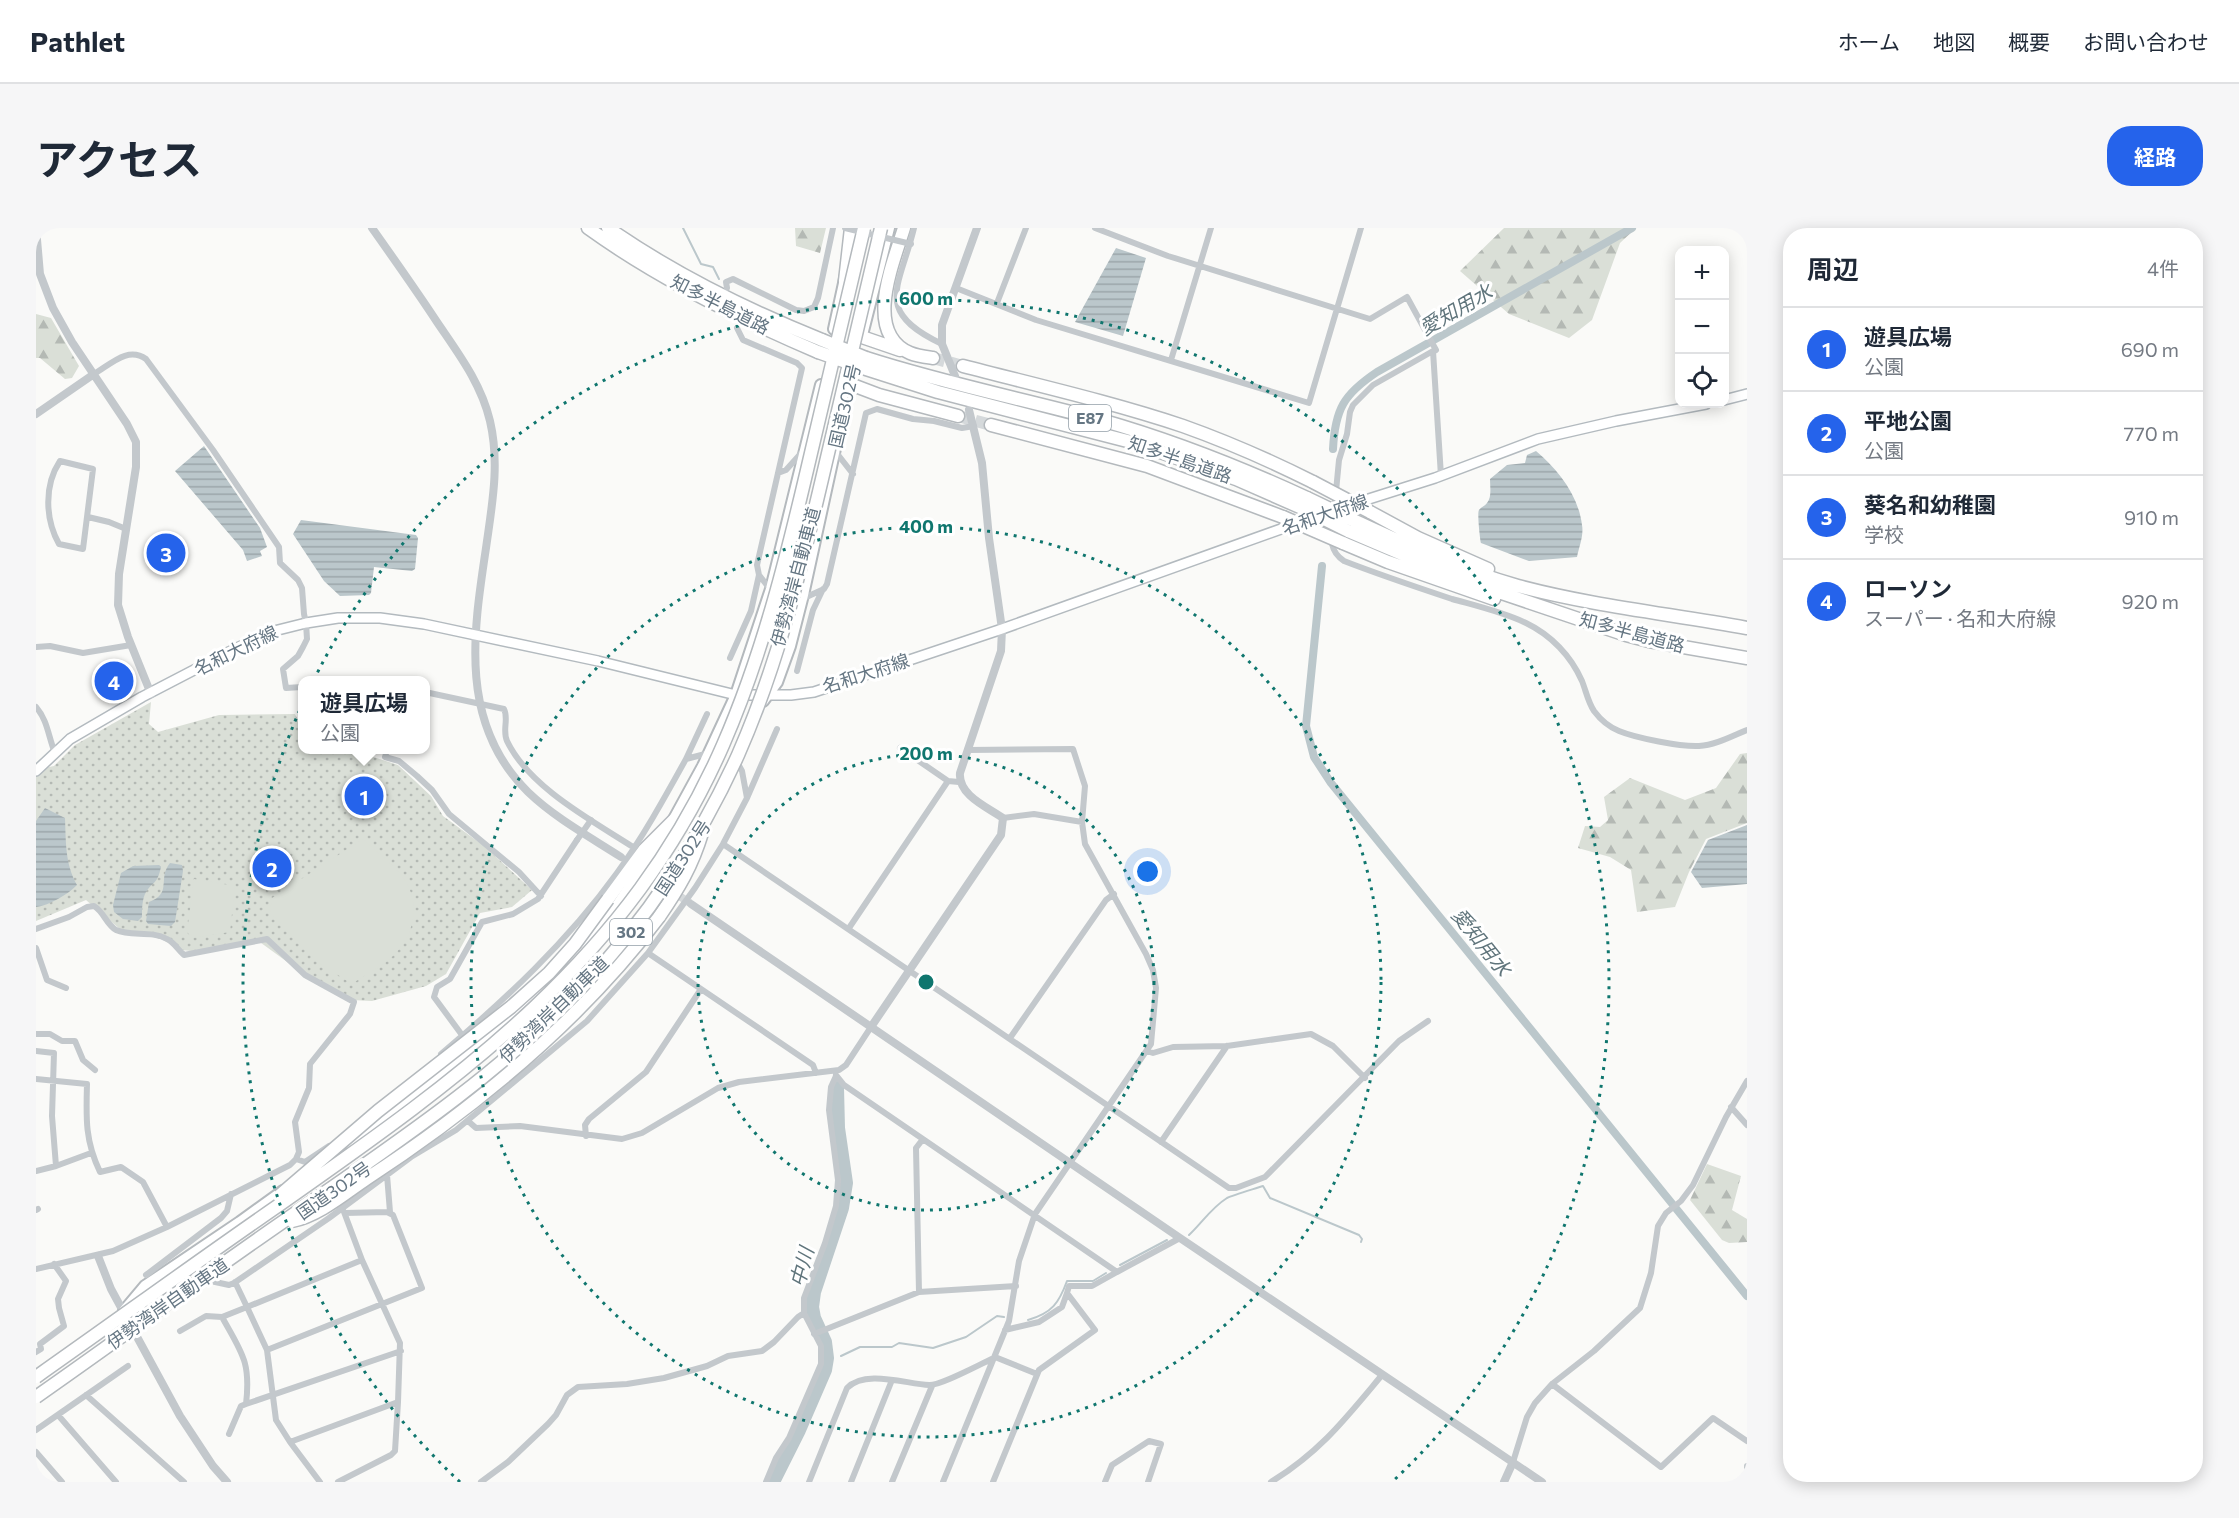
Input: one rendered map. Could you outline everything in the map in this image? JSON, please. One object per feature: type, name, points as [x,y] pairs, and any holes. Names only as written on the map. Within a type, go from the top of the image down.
[{"type":"highway","name":"知多半島道路","points":[[588,228],[648,267],[712,303],[938,392],[1135,442],[1304,503],[1430,566],[1548,610],[1649,641],[1747,658]]},
{"type":"highway","name":"知多半島道路","points":[[608,228],[707,288],[782,324],[820,346]]},
{"type":"highway","points":[[845,281],[851,228]]},
{"type":"highway","name":"国道302号","points":[[36,1376],[124,1312],[145,1286],[240,1222],[433,1083],[538,993],[581,951],[616,907],[677,817],[736,694],[771,589],[824,374],[856,228]]},
{"type":"highway","name":"伊勢湾岸自動車道","points":[[36,1376],[364,1146],[510,1032],[570,974],[629,905],[678,832],[701,790],[723,746],[744,692],[773,608],[864,228]]},
{"type":"highway","name":"伊勢湾岸自動車道","points":[[36,1398],[282,1222],[349,1178],[496,1066],[556,1013],[614,952],[643,915],[693,840],[717,798],[756,709],[790,609],[881,228]]},
{"type":"highway","name":"国道302号","points":[[36,1398],[376,1161],[450,1106],[522,1046],[583,989],[611,957],[668,882],[702,833],[737,762],[766,695],[777,682],[790,646],[850,384],[889,228]]},
{"type":"highway","points":[[904,228],[884,303],[884,318],[888,334],[896,344],[910,353]]},
{"type":"highway","points":[[835,327],[910,353],[933,358]]},
{"type":"highway","points":[[959,371],[1084,397],[1183,426],[1269,461],[1418,538],[1540,591]]},
{"type":"highway","points":[[824,374],[879,395],[964,413]]},
{"type":"highway","points":[[991,425],[1147,466],[1283,517],[1398,566],[1506,603],[1548,610]]},
{"type":"highway","name":"知多半島道路","points":[[1351,525],[1467,569],[1540,591],[1747,628]]},
{"type":"highway","points":[[241,1231],[378,1111],[511,1007],[549,973],[575,944],[644,850],[677,817]]},
{"type":"highway","points":[[282,1222],[308,1216],[408,1152],[458,1117],[524,1060],[577,1010],[636,948],[683,882],[694,859],[702,833]]},
{"type":"main road","points":[[1729,399],[1747,394]]},
{"type":"main road","name":"名和大府線","points":[[36,771],[70,739],[254,639],[277,630],[338,618],[380,618],[424,624],[736,694],[791,695],[814,692],[1002,629],[1334,510],[1441,476],[1538,440],[1616,421],[1685,408]]},
{"type":"street","points":[[36,228],[39,264],[45,290],[62,326],[127,424],[136,442],[136,467],[119,574],[118,605],[151,694]]},
{"type":"street","points":[[372,228],[468,367],[490,420],[495,471],[474,636],[479,702],[484,723],[497,752],[523,787],[546,807],[621,857]]},
{"type":"street","points":[[727,288],[726,282],[733,279],[796,310],[804,311],[814,307],[833,228]]},
{"type":"street","points":[[845,228],[911,244]]},
{"type":"street","points":[[914,228],[897,284],[898,306],[902,317],[908,324],[923,335],[942,344]]},
{"type":"street","points":[[959,371],[942,344],[942,325],[977,228]]},
{"type":"street","points":[[997,303],[1026,228]]},
{"type":"street","points":[[1095,228],[1168,256],[1370,319],[1407,297],[1435,348]]},
{"type":"street","points":[[1171,360],[1211,228]]},
{"type":"street","points":[[956,288],[1036,320],[1309,403],[1361,228]]},
{"type":"street","points":[[730,658],[751,611],[759,574],[757,565],[802,368],[797,363],[743,340],[737,328]]},
{"type":"street","points":[[1441,476],[1433,351],[1373,385],[1353,405],[1339,460],[1331,540],[1338,557],[1397,581],[1526,623],[1541,632],[1561,648],[1568,657],[1593,709],[1608,725],[1619,731],[1699,746],[1747,730]]},
{"type":"street","points":[[36,414],[126,354],[135,353],[146,359],[213,450],[279,547],[280,563],[298,580],[302,588],[307,639],[303,648],[283,669],[286,688],[298,687]]},
{"type":"street","points":[[797,671],[813,610],[827,584],[866,413],[869,410],[883,410],[913,419],[934,421],[962,428],[974,426]]},
{"type":"street","points":[[964,413],[974,426],[982,464],[989,538],[1002,629],[1001,651],[967,750],[959,782],[963,791],[1003,818],[1034,814],[1082,822]]},
{"type":"street","points":[[778,473],[786,470],[804,450]]},
{"type":"street","points":[[835,450],[853,474]]},
{"type":"street","points":[[60,461],[93,469],[86,508],[88,517],[83,549],[59,544],[53,534],[48,498],[52,473],[60,461]]},
{"type":"street","points":[[88,517],[126,529]]},
{"type":"street","points":[[759,574],[771,589]]},
{"type":"street","points":[[802,599],[824,589]]},
{"type":"street","points":[[36,647],[51,646],[83,653],[131,645]]},
{"type":"street","points":[[430,693],[504,709],[506,714],[504,733],[524,765],[546,787],[633,847]]},
{"type":"street","points":[[36,707],[48,725],[50,739],[56,753]]},
{"type":"street","points":[[296,1159],[305,1162],[346,1135],[352,1126],[462,1035],[551,952],[617,872],[686,759],[707,714]]},
{"type":"street","points":[[206,1280],[229,1285],[236,1282],[343,1211],[411,1156],[444,1139],[468,1121],[587,1021],[648,953],[695,888],[723,844],[747,798],[777,729]]},
{"type":"street","points":[[900,748],[948,781],[959,782]]},
{"type":"street","points":[[943,1482],[1009,1321],[1019,1261],[1035,1214],[1151,1044],[1155,981],[1146,954],[1114,894],[1090,857],[1085,844],[1082,822],[1085,786],[1072,749],[967,750]]},
{"type":"street","points":[[686,759],[710,752]]},
{"type":"street","points":[[386,754],[385,758],[399,761],[417,776],[432,790],[449,814],[519,872],[541,896]]},
{"type":"street","points":[[737,762],[742,771],[747,798]]},
{"type":"street","points":[[849,928],[948,781]]},
{"type":"street","points":[[766,1482],[776,1458],[789,1438],[821,1364],[821,1346],[804,1313],[806,1289],[832,1222],[838,1191],[829,1110],[831,1087],[836,1074],[846,1065],[1001,834],[1003,818]]},
{"type":"street","points":[[462,1035],[434,998],[436,987],[450,979],[482,922],[513,914],[541,896],[591,820]]},
{"type":"street","points":[[723,844],[1229,1188],[1236,1188],[1265,1177],[1399,1041],[1428,1021]]},
{"type":"street","points":[[1010,1038],[1106,900],[1114,894]]},
{"type":"street","points":[[691,904],[1542,1482]]},
{"type":"street","points":[[36,929],[69,918],[87,907],[94,906],[117,930],[162,937],[171,942],[184,955],[267,939],[305,975],[354,1002],[350,1014],[310,1064],[309,1088],[295,1122],[299,1152],[290,1165],[167,1227],[98,1256],[36,1269]]},
{"type":"street","points":[[36,948],[47,980],[66,988]]},
{"type":"street","points":[[648,953],[813,1065],[816,1073]]},
{"type":"street","points":[[586,1136],[585,1125],[590,1119],[646,1072],[701,989]]},
{"type":"street","points":[[36,1034],[50,1034],[62,1041],[75,1041],[83,1060],[95,1070]]},
{"type":"street","points":[[1147,1051],[1153,1053],[1173,1047],[1227,1047],[1311,1034],[1333,1046],[1365,1078]]},
{"type":"street","points":[[1161,1142],[1227,1047]]},
{"type":"street","points":[[36,1051],[54,1053],[51,1116],[57,1166]]},
{"type":"street","points":[[468,1121],[476,1128],[520,1126],[622,1139],[642,1133],[718,1088],[739,1082],[816,1073],[836,1074]]},
{"type":"street","points":[[836,1074],[844,1085],[1035,1214],[1116,1272]]},
{"type":"street","points":[[36,1079],[87,1084],[86,1126],[91,1153],[100,1172],[121,1167],[143,1182],[167,1227]]},
{"type":"street","points":[[1504,1482],[1527,1417],[1535,1403],[1552,1384],[1594,1351],[1640,1308],[1650,1279],[1658,1226],[1666,1213],[1681,1201],[1693,1185],[1731,1107],[1747,1081]]},
{"type":"street","points":[[1731,1107],[1747,1125]]},
{"type":"street","points":[[919,1292],[916,1148],[922,1139]]},
{"type":"street","points":[[36,1171],[91,1153]]},
{"type":"street","points":[[267,1350],[422,1288],[390,1212],[387,1175]]},
{"type":"street","points":[[146,1275],[221,1218],[227,1211],[231,1194]]},
{"type":"street","points":[[343,1211],[390,1212]]},
{"type":"street","points":[[338,1482],[393,1453],[401,1351],[400,1343],[381,1305],[343,1211]]},
{"type":"street","points":[[1005,1330],[1039,1322],[1062,1307],[1069,1286],[1092,1286],[1180,1238]]},
{"type":"street","points":[[98,1256],[111,1289],[180,1416],[213,1466],[227,1482]]},
{"type":"street","points":[[180,1331],[206,1316],[222,1317],[362,1260]]},
{"type":"street","points":[[36,1352],[41,1349],[40,1344],[64,1326],[58,1299],[66,1281],[54,1264]]},
{"type":"street","points":[[236,1282],[267,1350],[276,1420],[320,1482]]},
{"type":"street","points":[[814,1334],[919,1292],[1016,1286]]},
{"type":"street","points":[[993,1482],[1039,1370],[1095,1330],[1067,1293]]},
{"type":"street","points":[[481,1482],[508,1462],[548,1424],[567,1395],[578,1387],[627,1384],[664,1378],[707,1366],[728,1356],[762,1351],[804,1313]]},
{"type":"street","points":[[222,1317],[242,1352],[247,1370],[249,1381],[246,1404]]},
{"type":"street","points":[[229,1434],[241,1406],[401,1351]]},
{"type":"street","points":[[809,1482],[847,1388],[852,1384],[863,1379],[892,1380],[932,1386],[994,1358],[1037,1374]]},
{"type":"street","points":[[36,1430],[128,1366]]},
{"type":"street","points":[[1271,1482],[1320,1446],[1339,1427],[1382,1375]]},
{"type":"street","points":[[851,1482],[892,1380]]},
{"type":"street","points":[[1552,1384],[1660,1467],[1713,1418],[1747,1441]]},
{"type":"street","points":[[892,1482],[932,1386]]},
{"type":"street","points":[[86,1395],[184,1482]]},
{"type":"street","points":[[290,1442],[398,1402]]},
{"type":"street","points":[[58,1415],[116,1482]]},
{"type":"street","points":[[1105,1482],[1112,1465],[1149,1441],[1153,1441],[1161,1444],[1148,1482]]},
{"type":"street","points":[[36,1452],[62,1482]]},
{"type":"green space","points":[[795,228],[826,228],[820,253],[796,246]]},
{"type":"green space","points":[[1504,228],[1636,228],[1620,243],[1592,320],[1569,338],[1509,314],[1460,271]]},
{"type":"green space","points":[[36,314],[51,318],[79,366],[72,378],[65,379],[40,358],[36,358]]},
{"type":"green space","points":[[151,702],[149,724],[158,732],[219,715],[295,714],[298,720],[298,754],[364,754],[398,765],[431,796],[443,816],[484,846],[532,890],[512,907],[480,913],[446,974],[426,986],[372,1001],[351,1000],[319,985],[257,940],[201,952],[181,950],[161,939],[121,930],[86,900],[36,921],[36,776],[44,768],[54,766],[75,745]]},
{"type":"green space","points":[[1747,753],[1747,823],[1706,839],[1675,907],[1637,912],[1631,870],[1610,857],[1578,848],[1585,826],[1600,827],[1608,820],[1604,797],[1630,778],[1685,800],[1716,788],[1740,754]]},
{"type":"green space","points":[[363,839],[392,865],[406,882],[414,910],[410,929],[401,947],[385,963],[352,984],[316,961],[270,912],[272,898]]},
{"type":"green space","points":[[194,879],[235,886],[230,932],[192,938],[187,932]]},
{"type":"green space","points":[[1707,1164],[1741,1176],[1732,1210],[1747,1219],[1747,1242],[1729,1243],[1722,1240],[1690,1200]]},
{"type":"shaded area","points":[[1116,248],[1146,258],[1123,336],[1075,322]]},
{"type":"shaded area","points":[[204,446],[260,528],[267,547],[260,551],[262,556],[247,561],[243,550],[175,471]]},
{"type":"shaded area","points":[[1536,451],[1566,483],[1576,503],[1582,529],[1577,557],[1529,561],[1481,543],[1478,512],[1490,498],[1490,479],[1507,465],[1525,463],[1527,455]]},
{"type":"shaded area","points":[[301,520],[416,535],[418,538],[415,569],[412,571],[374,567],[369,595],[340,596],[324,581],[293,534]]},
{"type":"shaded area","points":[[45,808],[65,818],[68,861],[77,885],[58,899],[36,907],[36,821]]},
{"type":"shaded area","points":[[1747,825],[1747,884],[1702,888],[1691,872],[1708,840]]},
{"type":"shaded area","points":[[170,863],[182,865],[183,871],[175,922],[171,926],[148,924],[146,921],[149,902],[161,894],[166,869]]},
{"type":"shaded area","points":[[159,865],[161,867],[158,877],[144,898],[142,917],[138,921],[123,919],[114,912],[113,905],[121,873],[133,866]]},
{"type":"waterway","points":[[683,228],[701,264],[713,267],[719,279]]},
{"type":"waterway","name":"愛知用水","points":[[1333,449],[1336,423],[1343,404],[1349,395],[1366,380],[1632,228]]},
{"type":"waterway","name":"愛知用水","points":[[1322,566],[1306,726],[1314,757],[1331,783],[1747,1296]]},
{"type":"waterway","name":"中川","points":[[773,1482],[799,1430],[825,1370],[827,1358],[825,1342],[814,1318],[812,1307],[814,1292],[842,1208],[846,1183],[838,1128],[837,1088]]},
{"type":"waterway","points":[[1189,1235],[1211,1211],[1227,1198],[1263,1186],[1270,1198],[1359,1235],[1361,1242]]},
{"type":"waterway","points":[[1120,1265],[1167,1240]]},
{"type":"waterway","points":[[1028,1320],[1043,1314],[1054,1306],[1067,1281],[1093,1281],[1106,1273]]},
{"type":"waterway","points":[[841,1356],[860,1347],[892,1347],[899,1343],[933,1348],[966,1337],[997,1316],[1004,1317]]},
{"type":"tunnel","points":[[933,358],[963,366]]},
{"type":"tunnel","points":[[958,416],[991,425]]},
{"type":"tunnel","points":[[647,875],[690,903]]},
{"type":"place","name":"葵名和幼稚園","points":[[166,553]]},
{"type":"place","name":"ローソン","points":[[114,681]]},
{"type":"place","name":"遊具広場","points":[[364,796]]},
{"type":"place","name":"平地公園","points":[[272,868]]}]
